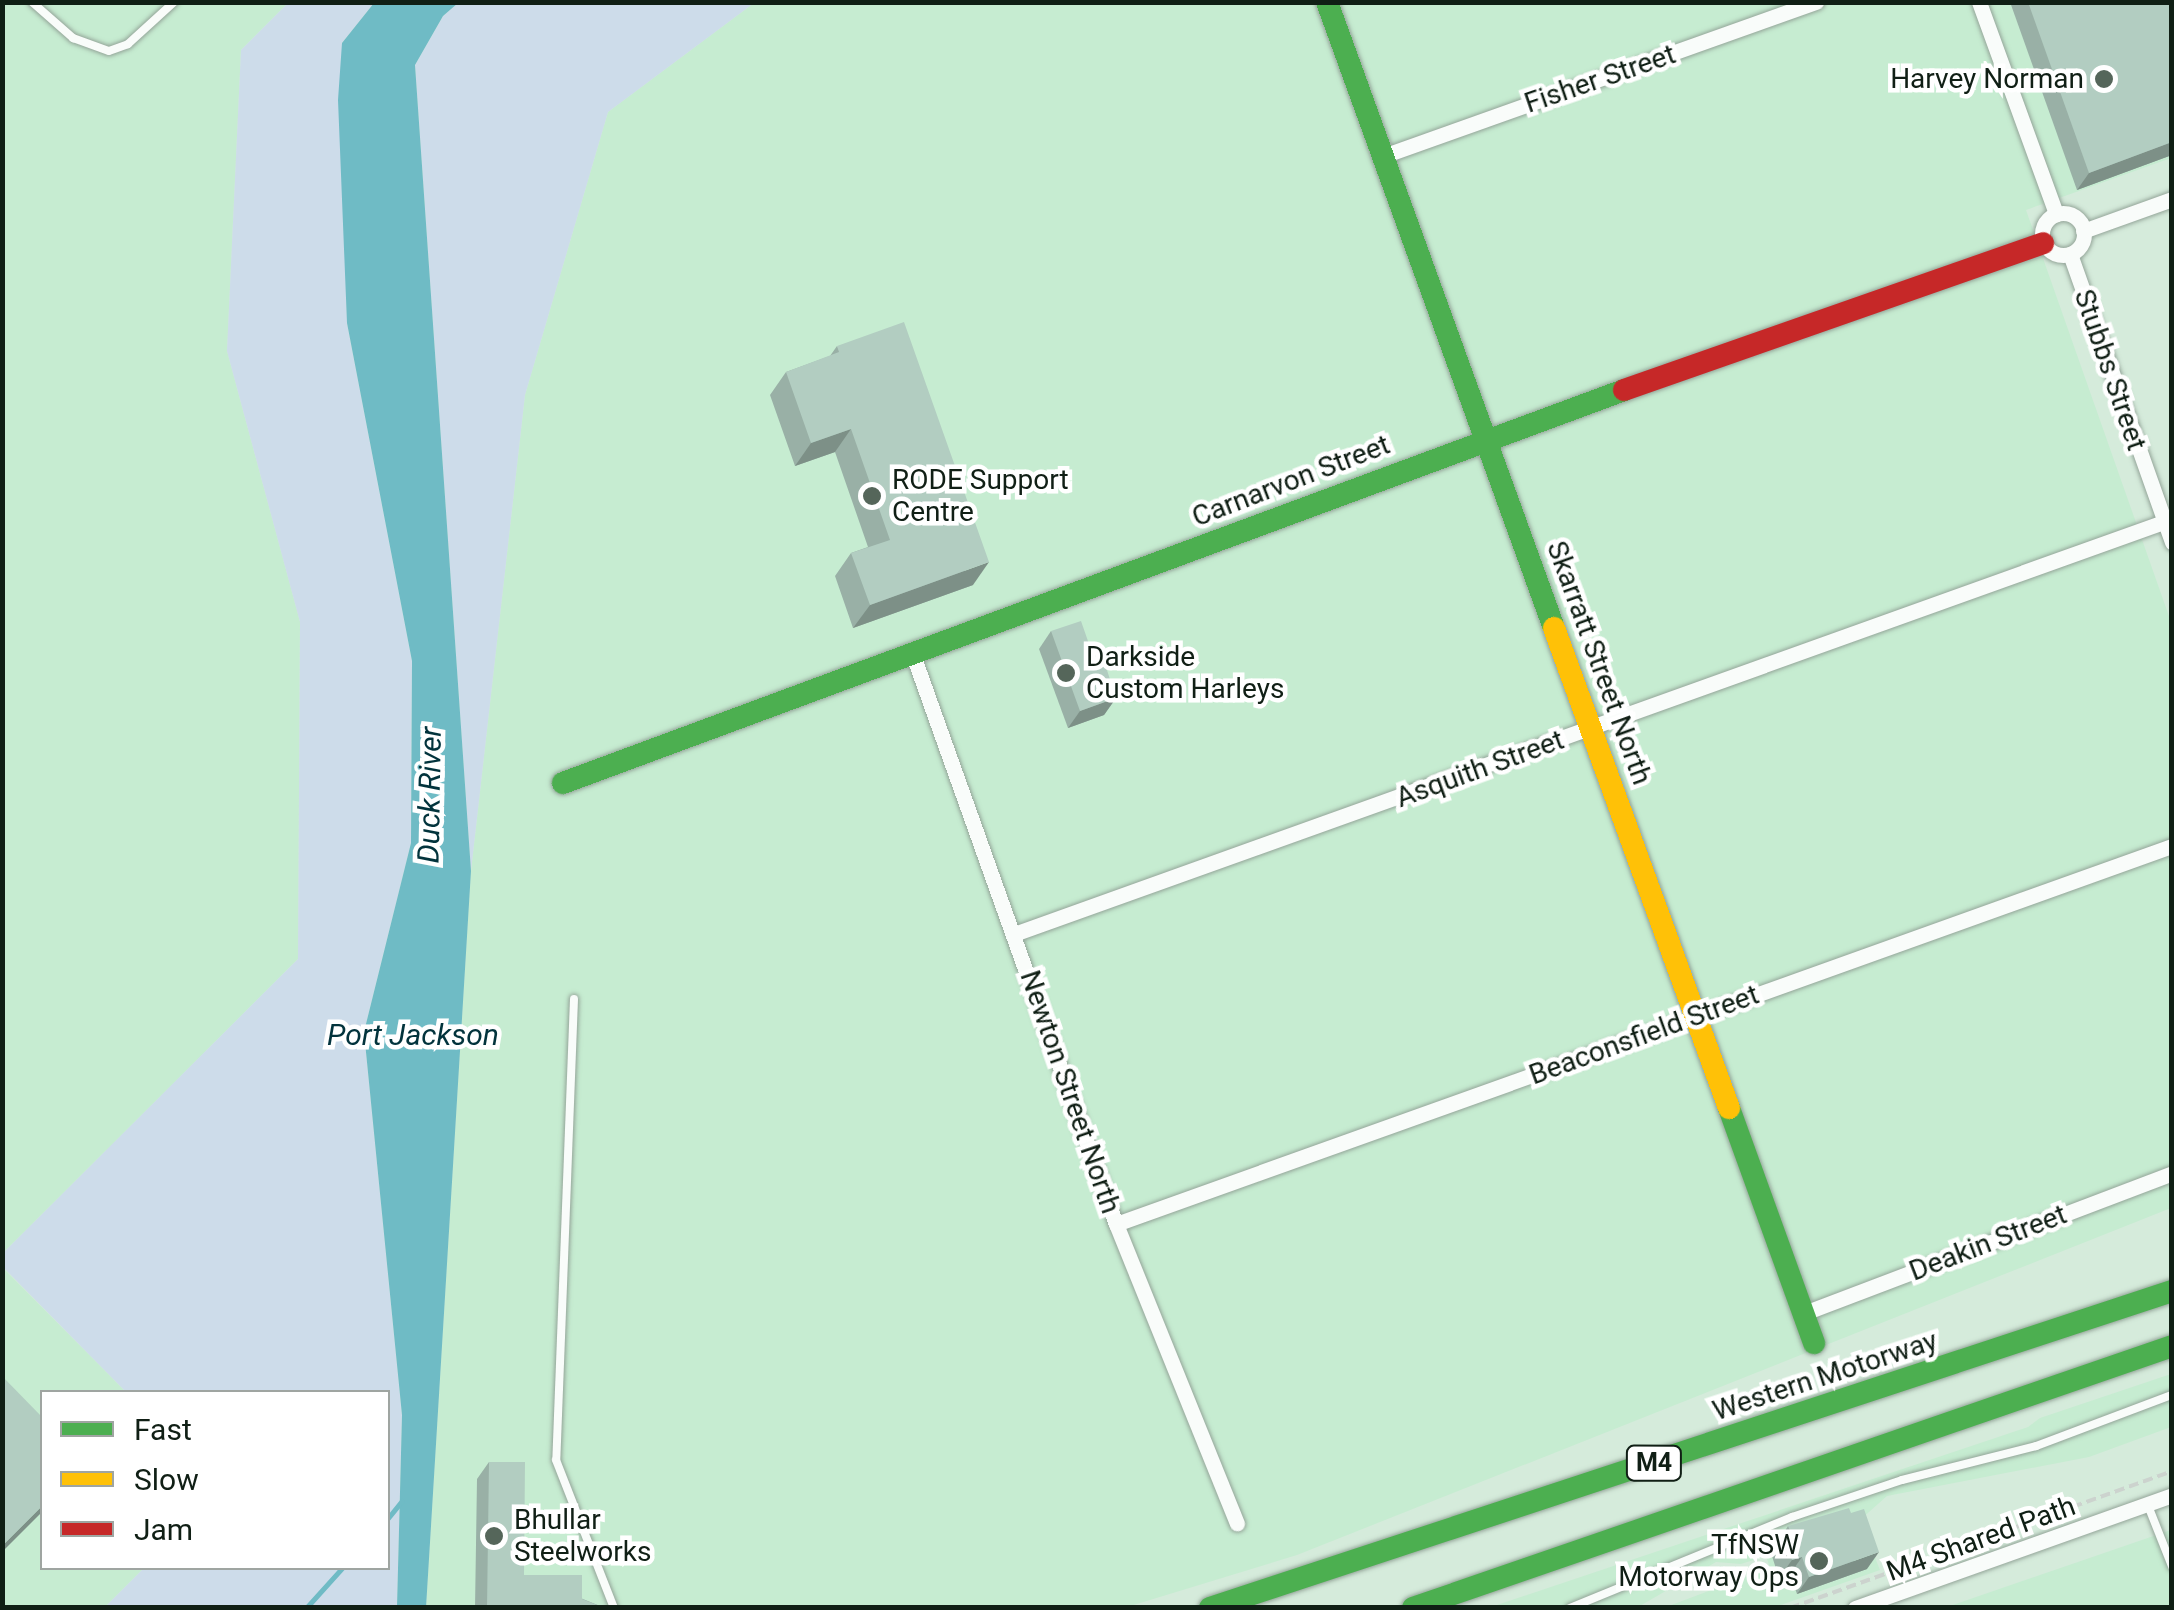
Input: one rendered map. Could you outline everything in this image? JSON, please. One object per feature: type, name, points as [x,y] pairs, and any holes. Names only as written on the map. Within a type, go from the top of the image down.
[{"type":"main road","name":"Skarratt Street North","points":[[1328,2],[1814,1343]]},
{"type":"main road","name":"Carnarvon Street","points":[[563,783],[1486,439],[2044,242]]},
{"type":"main road","name":"Western Motorway","points":[[1210,1608],[2172,1290]]},
{"type":"main road","name":"M4","points":[[1414,1608],[2172,1346]]},
{"type":"street","name":"Fisher Street","points":[[1383,156],[1816,2]]},
{"type":"street","points":[[1978,2],[2056,214]]},
{"type":"street","points":[[2083,231],[2172,199]]},
{"type":"street","points":[[2056,214],[2076,218],[2083,231],[2080,245],[2070,254],[2058,254],[2044,242],[2042,229],[2056,214]]},
{"type":"street","name":"Stubbs Street","points":[[2070,254],[2168,520],[2172,542]]},
{"type":"street","name":"Asquith Street","points":[[1014,934],[2168,520]]},
{"type":"street","name":"Newton Street North","points":[[913,655],[1116,1224],[1238,1524]]},
{"type":"street","name":"Beaconsfield Street","points":[[1116,1224],[2172,846]]},
{"type":"street","name":"Deakin Street","points":[[1804,1313],[2172,1173]]},
{"type":"street","points":[[1855,1608],[1900,1600],[2172,1495]]},
{"type":"lane","points":[[32,2],[74,38],[109,50],[128,44],[174,2]]},
{"type":"lane","points":[[574,999],[556,1460],[614,1608]]},
{"type":"lane","points":[[1570,1608],[1792,1516],[1902,1480],[2036,1446],[2172,1395]]},
{"type":"lane","points":[[2147,1503],[2172,1566]]},
{"type":"path","name":"M4 Shared Path","points":[[1790,1608],[2172,1471]]},
{"type":"shaded area","points":[[2,3],[288,3],[241,50],[227,351],[300,622],[298,959],[3,1253]]},
{"type":"shaded area","points":[[288,3],[374,3],[342,43],[347,323],[412,661],[411,843],[364,1032],[402,1415],[397,1607],[105,1607],[142,1570],[390,1570],[390,1390],[124,1390],[3,1267],[3,1253],[298,959],[300,622],[227,351],[241,50]]},
{"type":"shaded area","points":[[458,3],[754,3],[608,112],[525,395],[471,871],[415,65],[443,16]]},
{"type":"shaded area","points":[[754,3],[2171,3],[2171,158],[2026,210],[2171,622],[2171,1208],[1297,1555],[1127,1607],[426,1608],[471,871],[525,395],[608,112]]},
{"type":"shaded area","points":[[2,1267],[124,1390],[40,1390],[40,1570],[142,1570],[105,1607],[3,1607]]},
{"type":"shaded area","points":[[2171,1374],[2171,1427],[2089,1457],[1887,1496],[1860,1520],[1880,1570],[1775,1607],[1666,1607],[1770,1568],[1766,1556],[1741,1564],[1716,1562],[1638,1607],[1488,1608],[2028,1427],[2040,1418]]},
{"type":"shaded area","points":[[2171,1530],[2171,1607],[1947,1607]]},
{"type":"water","name":"Port Jackson","points":[[374,3],[458,3],[443,16],[415,65],[471,871],[426,1608],[397,1607],[402,1415],[364,1032],[411,843],[412,661],[347,323],[338,100],[342,43]]},
{"type":"building","name":"Harvey Norman","points":[[2028,2],[2172,2],[2172,142],[2089,173]]},
{"type":"building","points":[[904,322],[989,562],[870,605],[851,553],[890,540],[851,429],[811,443],[786,372],[839,352],[837,346]]},
{"type":"building","points":[[1081,621],[1097,667],[1105,664],[1116,698],[1080,711],[1051,631]]},
{"type":"building","points":[[2,1376],[40,1415],[40,1508],[2,1546]]},
{"type":"building","points":[[489,1462],[525,1462],[524,1575],[582,1575],[582,1599],[605,1608],[487,1608]]},
{"type":"building","points":[[1849,1508],[1851,1513],[1864,1509],[1879,1552],[1809,1577],[1802,1557],[1792,1560],[1783,1535],[1791,1533],[1788,1526]]},
{"type":"waterway","points":[[390,1516],[402,1501]]},
{"type":"waterway","points":[[306,1608],[340,1570]]},
{"type":"traffic: fast","points":[[1327,2],[1554,628]]},
{"type":"traffic: fast","points":[[563,783],[1624,390]]},
{"type":"traffic: fast","points":[[1729,1108],[1814,1343]]},
{"type":"traffic: fast","points":[[1210,1608],[2172,1291]]},
{"type":"traffic: fast","points":[[1413,1608],[2172,1346]]},
{"type":"traffic: slow","points":[[1554,628],[1729,1108]]},
{"type":"traffic: jam","points":[[1624,390],[2043,243]]},
{"type":"place","name":"Harvey Norman","points":[[2104,79]]},
{"type":"place","name":"RODE Support Centre","points":[[872,496]]},
{"type":"place","name":"Darkside Custom Harleys","points":[[1066,673]]},
{"type":"place","name":"Bhullar Steelworks","points":[[494,1536]]},
{"type":"place","name":"TfNSW Motorway Ops","points":[[1819,1561]]},
{"type":"water label","name":"Duck River","points":[[430,795]]}]
